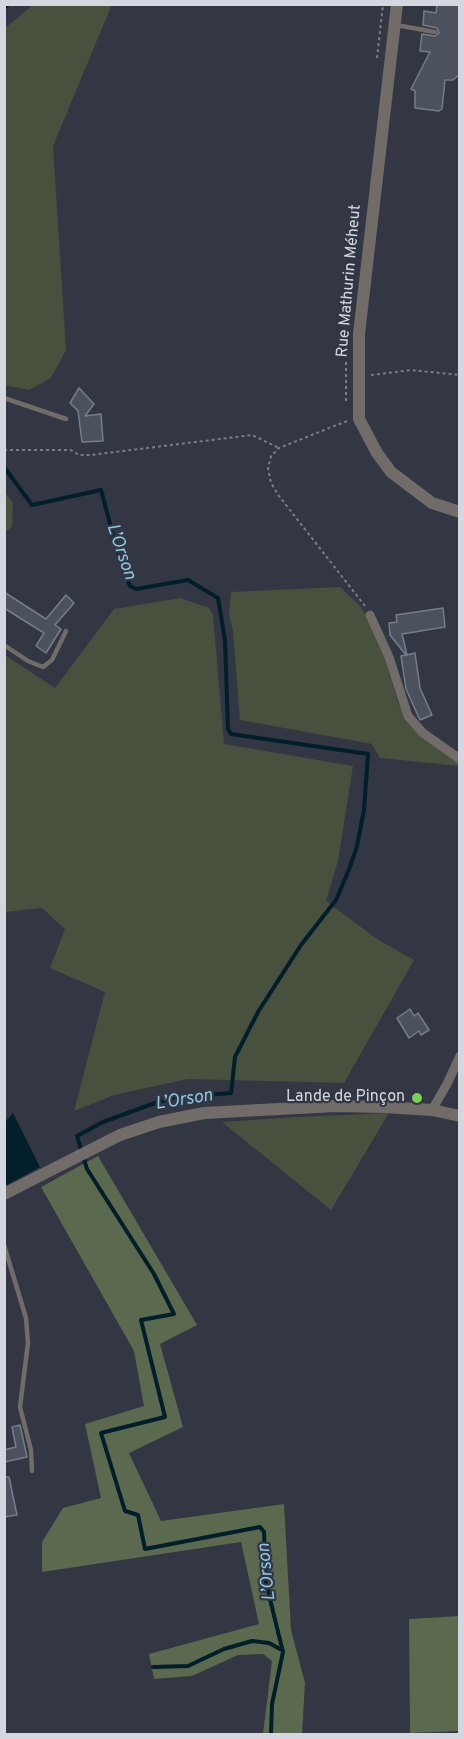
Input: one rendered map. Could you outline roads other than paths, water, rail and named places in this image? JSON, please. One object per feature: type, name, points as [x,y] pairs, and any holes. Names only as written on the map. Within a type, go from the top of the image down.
[{"type":"street","name":"Rue Mathurin Méheut","points":[[397,4],[359,334],[359,419],[377,453],[391,472],[432,503],[459,512]]},
{"type":"street","points":[[370,615],[389,657],[408,716],[423,733],[459,759]]},
{"type":"street","points":[[432,1110],[459,1056]]},
{"type":"street","points":[[4,1194],[120,1135],[159,1122],[204,1113],[335,1106],[432,1110],[459,1116]]},
{"type":"lane","points":[[393,25],[435,32]]},
{"type":"lane","points":[[4,398],[66,419]]},
{"type":"lane","points":[[4,645],[28,661],[43,667],[52,660],[66,631]]},
{"type":"lane","points":[[4,1245],[26,1318],[28,1342],[20,1407],[31,1450],[32,1471]]},
{"type":"water","points":[[13,1113],[40,1167],[5,1186],[5,1122]]},
{"type":"waterway","name":"L’Orson","points":[[4,8],[9,4]]},
{"type":"waterway","name":"L’Orson","points":[[4,467],[32,505],[101,490],[119,557],[130,586],[136,589],[188,580],[218,598],[225,640],[228,729],[231,734],[368,754],[364,810],[350,867],[336,900],[301,945],[258,1012],[235,1057],[231,1093],[172,1098],[103,1122],[77,1136],[87,1169],[154,1274],[174,1314],[141,1320],[165,1417],[101,1433],[125,1511],[138,1515],[145,1549],[260,1527],[264,1532],[266,1583],[283,1652],[272,1704],[271,1734]]},
{"type":"waterway","points":[[153,1667],[188,1666],[224,1649],[252,1641],[269,1643],[280,1649]]},
{"type":"place","name":"Lande de Pinçon","points":[[417,1098]]}]
